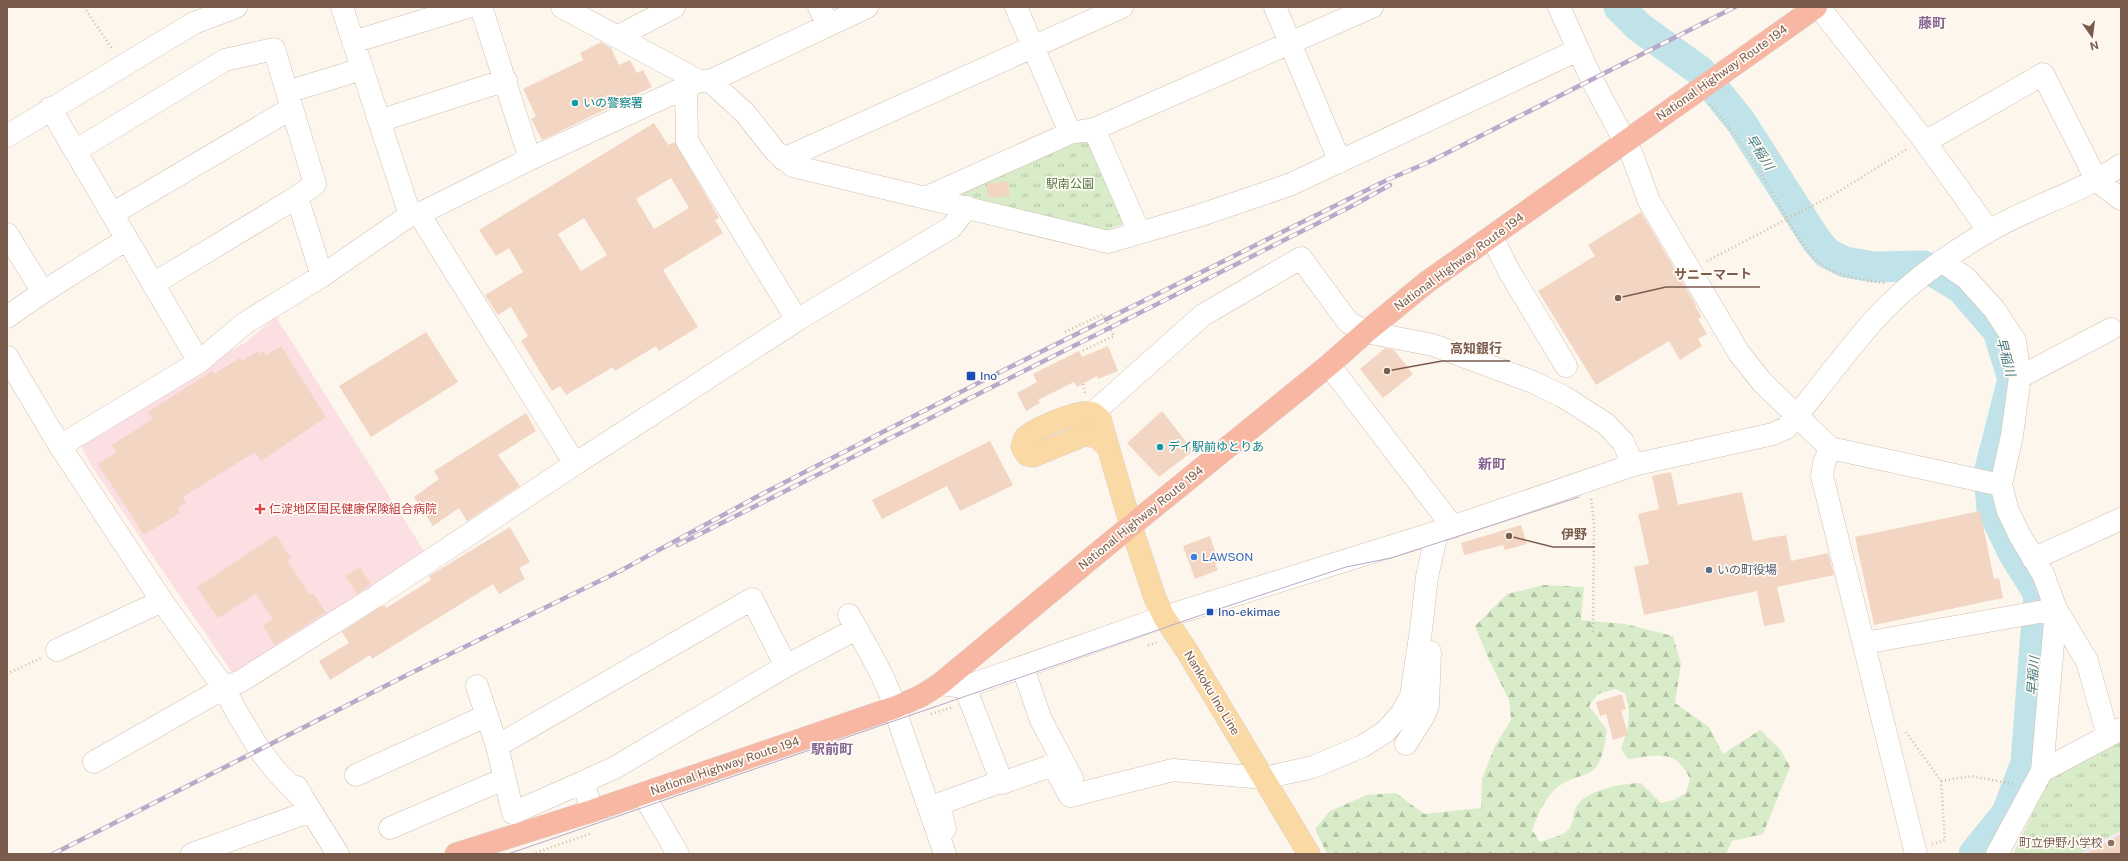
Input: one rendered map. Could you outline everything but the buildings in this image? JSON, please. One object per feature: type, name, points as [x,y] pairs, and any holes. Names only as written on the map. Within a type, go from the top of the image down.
[{"type":"highway","name":"National Highway Route 194","points":[[456,854],[643,794],[896,707],[940,684],[1131,526],[1329,366],[1366,332],[1427,282],[1816,7]]},
{"type":"main road","points":[[1093,413],[1085,412],[1070,416],[1032,434],[1024,439],[1022,447],[1026,455],[1033,456],[1084,435],[1098,438],[1108,447]]},
{"type":"main road","name":"Nankoku Ino Line","points":[[1093,413],[1100,419],[1131,526],[1155,598],[1164,617],[1187,651],[1309,854]]},
{"type":"street","points":[[7,136],[50,108],[194,23],[236,7]]},
{"type":"street","points":[[342,7],[379,121],[414,215],[575,464]]},
{"type":"street","points":[[353,42],[468,7]]},
{"type":"street","points":[[482,7],[530,158]]},
{"type":"street","points":[[562,7],[698,83],[744,113],[783,159],[793,166],[1108,242],[1201,215],[1289,186],[1578,50]]},
{"type":"street","points":[[617,37],[674,7]]},
{"type":"street","points":[[60,446],[199,362],[245,323],[322,276],[414,215],[530,158],[698,83],[824,12],[868,7]]},
{"type":"street","points":[[1016,7],[1070,133]]},
{"type":"street","points":[[783,159],[1122,7]]},
{"type":"street","points":[[1276,7],[1340,162]]},
{"type":"street","points":[[925,198],[1070,133],[1094,129],[1291,41],[1372,7]]},
{"type":"street","points":[[1559,7],[1578,50],[1625,143],[1649,201],[1739,353],[1762,382],[1796,417],[1830,448],[2001,485]]},
{"type":"street","points":[[1819,7],[1924,141],[1989,231]]},
{"type":"street","points":[[76,151],[225,60],[274,49],[315,184],[297,197],[153,284]]},
{"type":"street","points":[[112,214],[290,100],[362,69]]},
{"type":"street","points":[[1924,141],[2043,74],[2097,181],[2121,199]]},
{"type":"street","points":[[379,121],[506,80]]},
{"type":"street","points":[[698,83],[687,141],[797,320]]},
{"type":"street","points":[[50,108],[199,362]]},
{"type":"street","points":[[1094,129],[1139,232]]},
{"type":"street","points":[[940,684],[964,687],[1023,668],[1164,617],[1445,529],[1633,465],[1773,434],[1786,428],[1796,417],[1875,320],[1910,286],[1941,261],[1989,231],[2058,196],[2097,181],[2121,165]]},
{"type":"street","points":[[297,197],[322,276]]},
{"type":"street","points":[[94,762],[226,690],[374,597],[797,320],[952,227],[967,207]]},
{"type":"street","points":[[7,234],[43,292]]},
{"type":"street","points":[[1492,237],[1509,271],[1566,366]]},
{"type":"street","points":[[7,317],[43,292],[127,239]]},
{"type":"street","points":[[1093,413],[1203,315],[1302,258],[1348,322],[1366,332],[1433,346],[1533,382],[1564,397],[1606,424],[1624,442],[1633,465]]},
{"type":"street","points":[[1941,261],[1966,278],[1994,309],[2015,341],[2020,377],[2012,435],[2001,485],[2008,511],[2042,574],[2056,609],[2086,661],[2115,733],[2038,779]]},
{"type":"street","points":[[2020,377],[2111,329]]},
{"type":"street","points":[[7,357],[60,446],[162,602],[226,690],[241,704],[273,743],[287,765],[307,806],[338,854]]},
{"type":"street","points":[[1329,366],[1445,529]]},
{"type":"street","points":[[1830,448],[1824,463],[1822,476],[1916,852]]},
{"type":"street","points":[[2033,559],[2121,519]]},
{"type":"street","points":[[946,854],[949,843],[939,804],[997,783],[1002,783],[1053,766],[1070,796],[1173,770],[1264,778],[1313,767],[1363,746],[1385,732],[1402,713],[1411,696],[1416,669],[1426,577],[1445,529]]},
{"type":"street","points":[[1406,744],[1428,706],[1431,611],[1426,577]]},
{"type":"street","points":[[497,746],[752,599],[786,666]]},
{"type":"street","points":[[57,650],[162,602]]},
{"type":"street","points":[[1864,643],[2056,609]]},
{"type":"street","points":[[1997,854],[2038,779],[2056,609]]},
{"type":"street","points":[[476,686],[497,746],[513,813],[616,767],[786,666],[853,622],[887,685],[896,707],[900,725],[946,854]]},
{"type":"street","points":[[1023,668],[1041,720],[1049,737],[1066,764],[1077,794]]},
{"type":"street","points":[[964,687],[1002,783]]},
{"type":"street","points":[[356,775],[486,716]]},
{"type":"street","points":[[390,828],[504,779]]},
{"type":"street","points":[[583,782],[592,811]]},
{"type":"street","points":[[643,794],[678,854]]},
{"type":"street","points":[[192,854],[307,806]]},
{"type":"path","points":[[84,7],[123,65]]},
{"type":"path","points":[[1698,91],[1722,117],[1746,150],[1766,181],[1803,246],[1819,264],[1833,273],[1848,278],[1910,286]]},
{"type":"path","points":[[1690,270],[1833,195],[1924,141]]},
{"type":"path","points":[[1066,332],[1103,314],[1114,336],[1082,351]]},
{"type":"path","points":[[1083,384],[1085,393]]},
{"type":"path","points":[[1593,634],[1594,522]]},
{"type":"path","points":[[7,674],[57,650]]},
{"type":"path","points":[[1906,731],[1941,781],[1945,840],[1916,852]]},
{"type":"path","points":[[1941,781],[1970,776],[2038,779]]},
{"type":"shaded area","name":"仁淀地区国民健康保険組合病院","points":[[276,317],[426,554],[235,677],[91,465],[77,438],[246,342]]},
{"type":"shaded area","name":"町立伊野小学校","points":[[2121,831],[2121,854],[2079,854]]},
{"type":"green space","name":"駅南公園","points":[[1084,136],[1093,142],[1126,223],[1105,231],[963,198],[960,189]]},
{"type":"green space","points":[[1544,585],[1584,587],[1581,620],[1625,624],[1673,636],[1681,664],[1675,703],[1709,727],[1723,754],[1760,730],[1780,749],[1790,767],[1763,834],[1732,841],[1726,854],[1327,854],[1315,829],[1330,811],[1367,795],[1396,793],[1424,814],[1481,808],[1482,779],[1495,746],[1511,720],[1509,700],[1489,660],[1475,626],[1507,594]],"holes":[[[1615,689],[1625,693],[1629,721],[1621,749],[1628,759],[1657,755],[1672,758],[1678,762],[1685,769],[1690,779],[1686,793],[1674,800],[1661,803],[1641,783],[1625,784],[1598,791],[1583,799],[1578,804],[1571,826],[1566,832],[1557,837],[1540,842],[1532,830],[1541,808],[1549,796],[1560,785],[1593,770],[1601,757],[1607,730],[1589,706],[1598,694]]]},
{"type":"green space","points":[[2121,741],[2121,831],[2079,854],[2013,854],[2048,781]]},
{"type":"waterway","name":"早稲川","points":[[1619,7],[1639,27],[1700,71],[1741,122],[1816,240],[1827,253],[1845,262],[1874,267],[1924,266],[1961,288],[1998,331],[2013,379],[1989,473],[1992,509],[2014,554],[2039,594],[2026,763],[2007,813],[1974,854]]},
{"type":"tram line","points":[[508,854],[1210,612],[1346,567],[1391,558],[1579,497]]},
{"type":"railway","points":[[53,854],[411,673],[620,571],[760,495],[984,380],[1387,180],[1429,162],[1735,7]]},
{"type":"railway","points":[[678,545],[1354,205],[1390,185]]},
{"type":"place","name":"いの警察署","points":[[575,103]]},
{"type":"place","name":"サニーマート","points":[[1618,298]]},
{"type":"place","name":"高知銀行","points":[[1387,371]]},
{"type":"place","name":"Ino","points":[[971,376]]},
{"type":"place","name":"デイ駅前ゆとりあ","points":[[1160,447]]},
{"type":"place","name":"仁淀地区国民健康保険組合病院","points":[[260,509]]},
{"type":"place","name":"伊野","points":[[1509,536]]},
{"type":"place","name":"LAWSON","points":[[1194,557]]},
{"type":"place","name":"いの町役場","points":[[1709,570]]},
{"type":"place","name":"Ino-ekimae","points":[[1210,612]]},
{"type":"place","name":"町立伊野小学校","points":[[2111,843]]},
{"type":"district","name":"藤町","points":[[1932,23]]},
{"type":"district","name":"新町","points":[[1492,464]]},
{"type":"district","name":"駅前町","points":[[832,749]]}]
